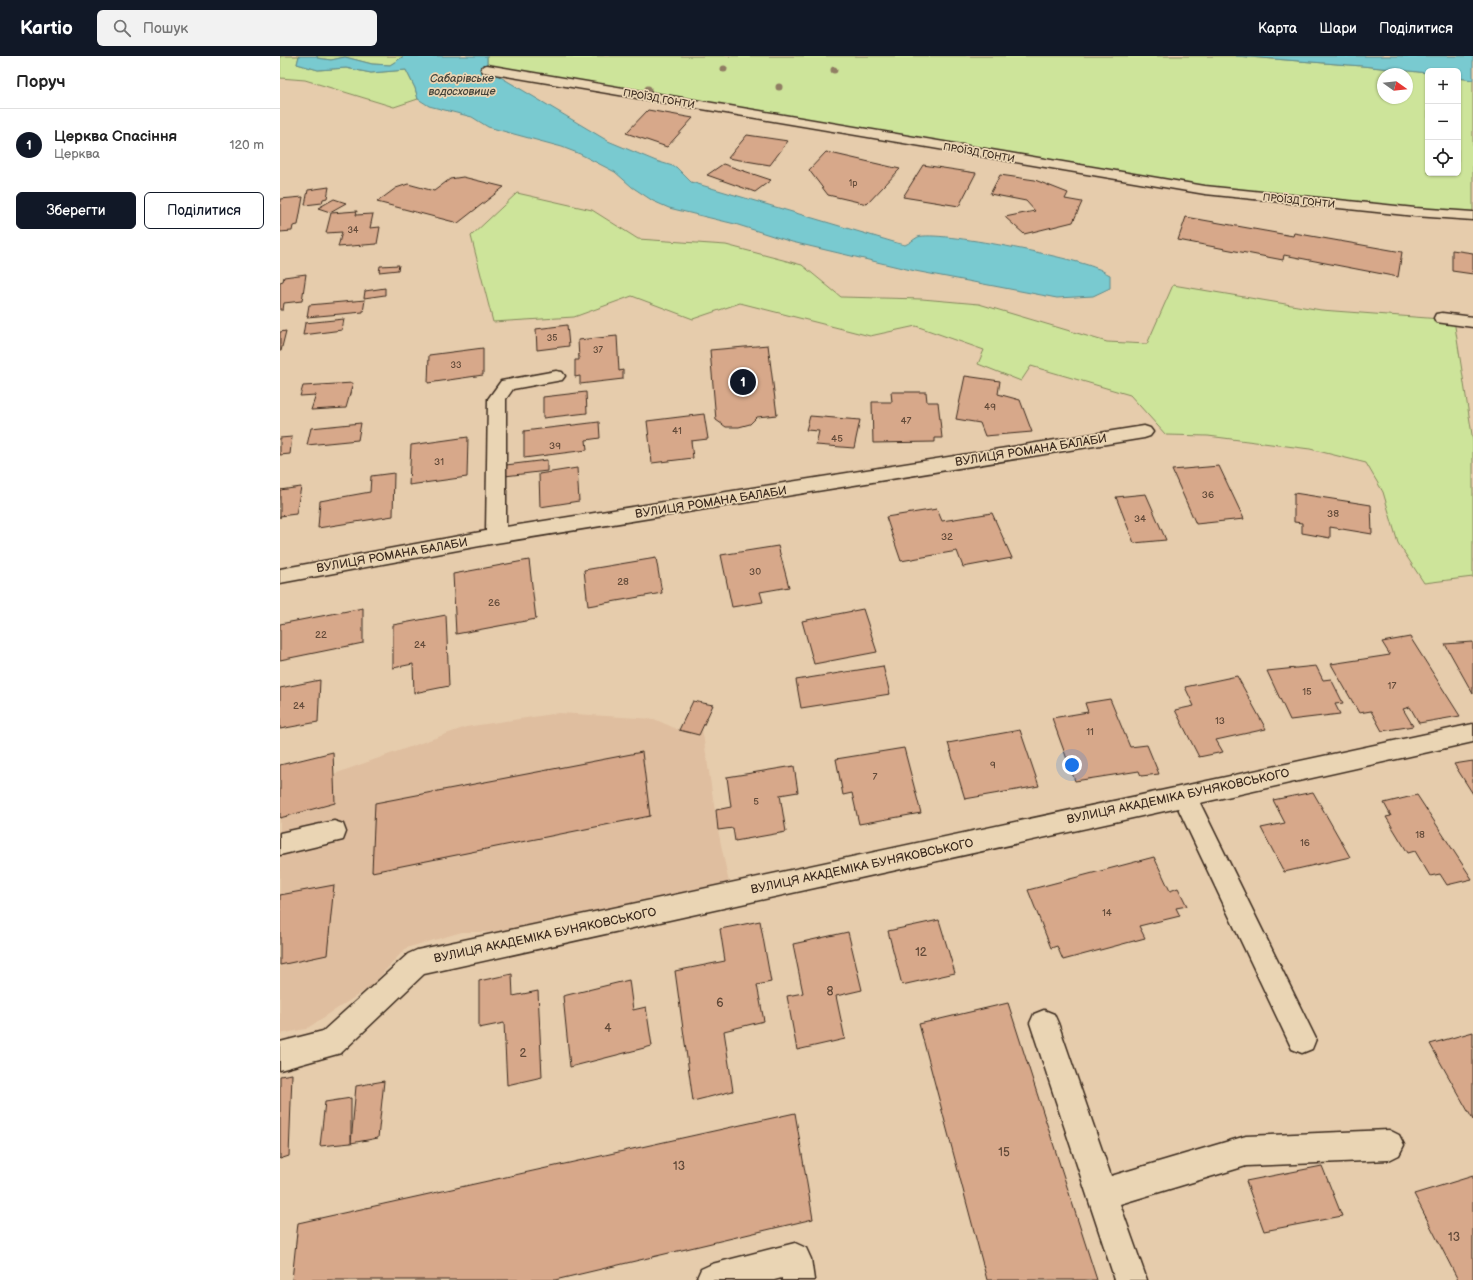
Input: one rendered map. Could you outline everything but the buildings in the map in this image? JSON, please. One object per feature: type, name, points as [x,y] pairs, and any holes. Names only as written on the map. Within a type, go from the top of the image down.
[{"type":"street","name":"ПРОЇЗД ГОНТИ","points":[[487,69],[1206,190],[1415,212],[1473,216]]},
{"type":"street","points":[[1442,318],[1473,322]]},
{"type":"street","points":[[496,536],[497,399],[507,385],[556,376]]},
{"type":"street","name":"ВУЛИЦЯ РОМАНА БАЛАБИ","points":[[280,576],[496,536],[1144,432]]},
{"type":"street","name":"ВУЛИЦЯ АКАДЕМІКА БУНЯКОВСЬКОГО","points":[[280,1056],[331,1043],[416,963],[1473,733]]},
{"type":"street","points":[[1184,795],[1302,1040]]},
{"type":"street","points":[[280,844],[334,832]]},
{"type":"street","points":[[1044,1022],[1131,1280]]},
{"type":"street","points":[[1102,1194],[1246,1151],[1389,1145]]},
{"type":"street","points":[[712,1280],[795,1259],[798,1280]]},
{"type":"shaded area","points":[[559,713],[654,719],[679,730],[699,734],[702,728],[718,830],[730,888],[504,932],[462,932],[406,948],[370,987],[306,1029],[280,1034],[280,818],[335,803],[334,774],[466,727]]},
{"type":"green space","points":[[280,56],[299,56],[297,64],[318,70],[346,68],[371,73],[406,70],[415,88],[418,99],[394,107],[305,80],[280,78]]},
{"type":"green space","points":[[317,56],[404,56],[390,65],[372,64],[345,57],[331,60],[317,58]]},
{"type":"green space","points":[[487,56],[1236,56],[1381,68],[1377,68],[1377,104],[1413,104],[1413,71],[1425,73],[1425,176],[1461,176],[1461,78],[1473,80],[1473,216],[1205,190],[487,69]]},
{"type":"green space","points":[[517,193],[592,210],[638,239],[726,245],[802,265],[841,297],[922,299],[979,304],[1107,342],[1147,344],[1173,285],[1321,310],[1454,320],[1473,441],[1473,577],[1424,583],[1398,543],[1383,492],[1366,463],[1310,449],[1208,436],[1166,435],[1130,395],[1031,366],[1021,381],[978,364],[984,350],[916,326],[870,336],[740,303],[693,319],[632,296],[574,317],[493,322],[471,236]]},
{"type":"water","name":"Сабарівське водосховище","points":[[299,56],[317,56],[317,58],[331,60],[345,57],[372,64],[390,65],[404,56],[487,56],[487,69],[608,141],[656,161],[676,167],[691,182],[905,245],[918,237],[951,237],[1006,246],[1062,258],[1098,269],[1110,275],[1110,288],[1093,296],[1057,298],[915,271],[792,242],[735,224],[669,208],[653,201],[632,187],[615,172],[580,154],[562,147],[488,127],[472,117],[429,106],[418,99],[415,88],[406,70],[371,73],[346,68],[318,70],[297,64]]},
{"type":"water","points":[[1236,56],[1473,56],[1473,80],[1461,78],[1461,68],[1425,68],[1425,73],[1413,71],[1413,68],[1381,68]]},
{"type":"place","name":"Церква Спасіння","points":[[743,382]]}]
